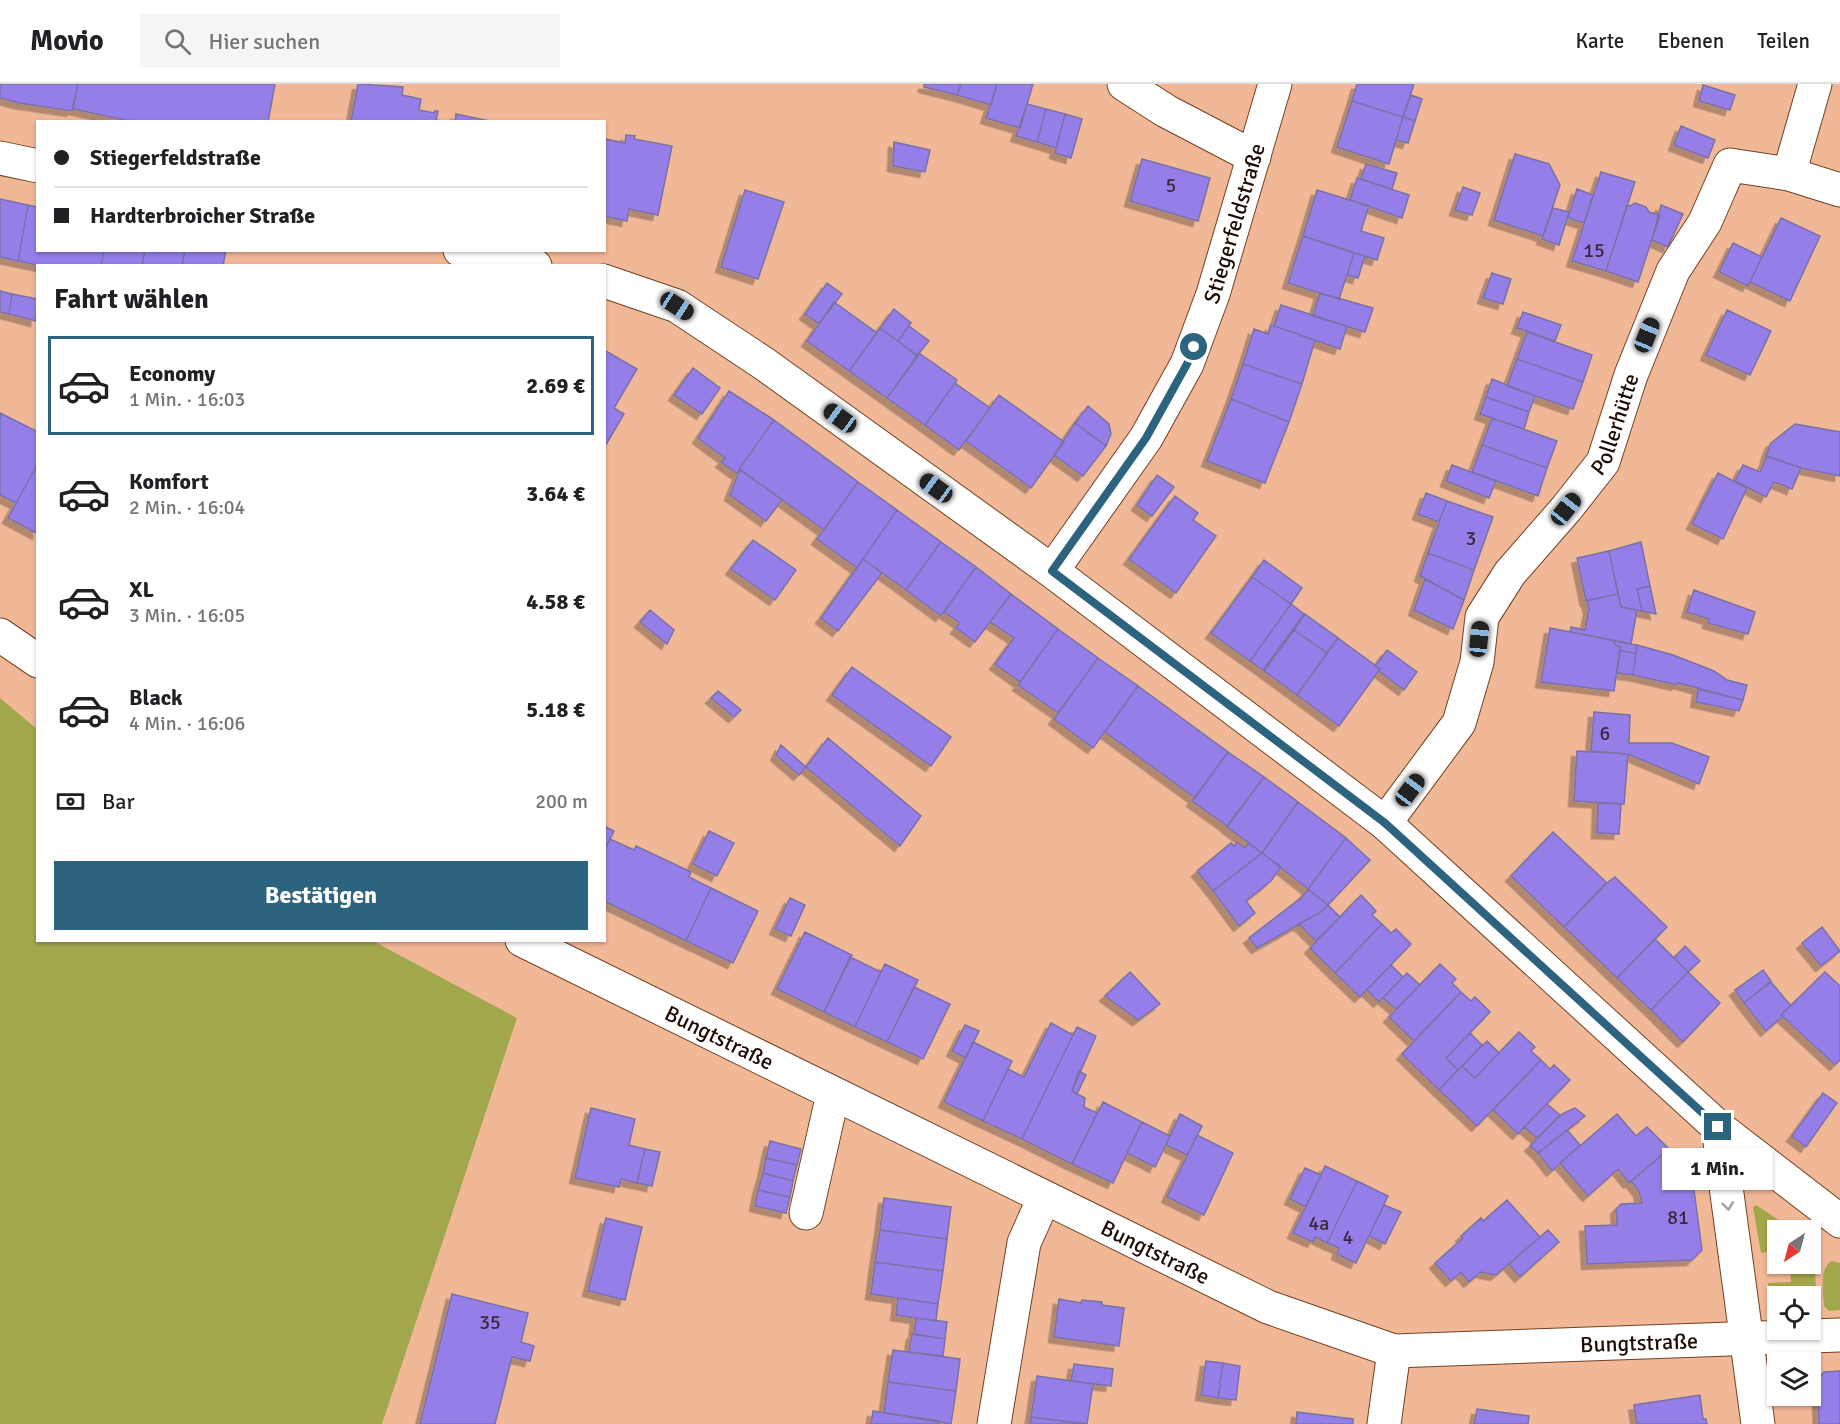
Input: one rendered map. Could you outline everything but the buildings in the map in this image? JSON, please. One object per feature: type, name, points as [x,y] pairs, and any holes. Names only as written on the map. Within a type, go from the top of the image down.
[{"type":"street","points":[[1124,84],[1166,111],[1254,157]]},
{"type":"street","name":"Stiegerfeldstraße","points":[[1052,571],[1146,438],[1187,364],[1213,294],[1275,84]]},
{"type":"street","points":[[1789,174],[1815,84]]},
{"type":"street","points":[[0,158],[36,166]]},
{"type":"street","name":"Pollerhütte","points":[[1385,823],[1459,723],[1477,662],[1482,617],[1510,573],[1566,509],[1603,462],[1631,375],[1673,271],[1705,222],[1730,165],[1789,174],[1840,190]]},
{"type":"street","points":[[469,252],[526,264]]},
{"type":"street","points":[[606,282],[677,306],[763,363],[1052,571],[1385,823],[1718,1127],[1840,1221]]},
{"type":"street","points":[[0,635],[36,660]]},
{"type":"street","name":"Bungtstraße","points":[[526,942],[1268,1307],[1394,1351],[1840,1335]]},
{"type":"street","points":[[806,1213],[833,1095]]},
{"type":"street","points":[[1718,1127],[1758,1424]]},
{"type":"street","points":[[994,1424],[1024,1243],[1044,1198]]},
{"type":"street","points":[[1384,1424],[1394,1351]]},
{"type":"green space","points":[[0,698],[36,728],[36,942],[375,942],[517,1018],[382,1424],[0,1424]]},
{"type":"green space","points":[[1756,1205],[1779,1220],[1767,1220],[1767,1252],[1761,1253],[1753,1207]]},
{"type":"green space","points":[[1831,1261],[1840,1263],[1840,1310],[1829,1311],[1824,1306],[1823,1276],[1824,1270]]},
{"type":"green space","points":[[1790,1274],[1815,1274],[1816,1286],[1768,1286],[1768,1283],[1791,1282]]},
{"type":"route","points":[[1194,347],[1146,438],[1052,571],[1385,823],[1718,1127]]}]
